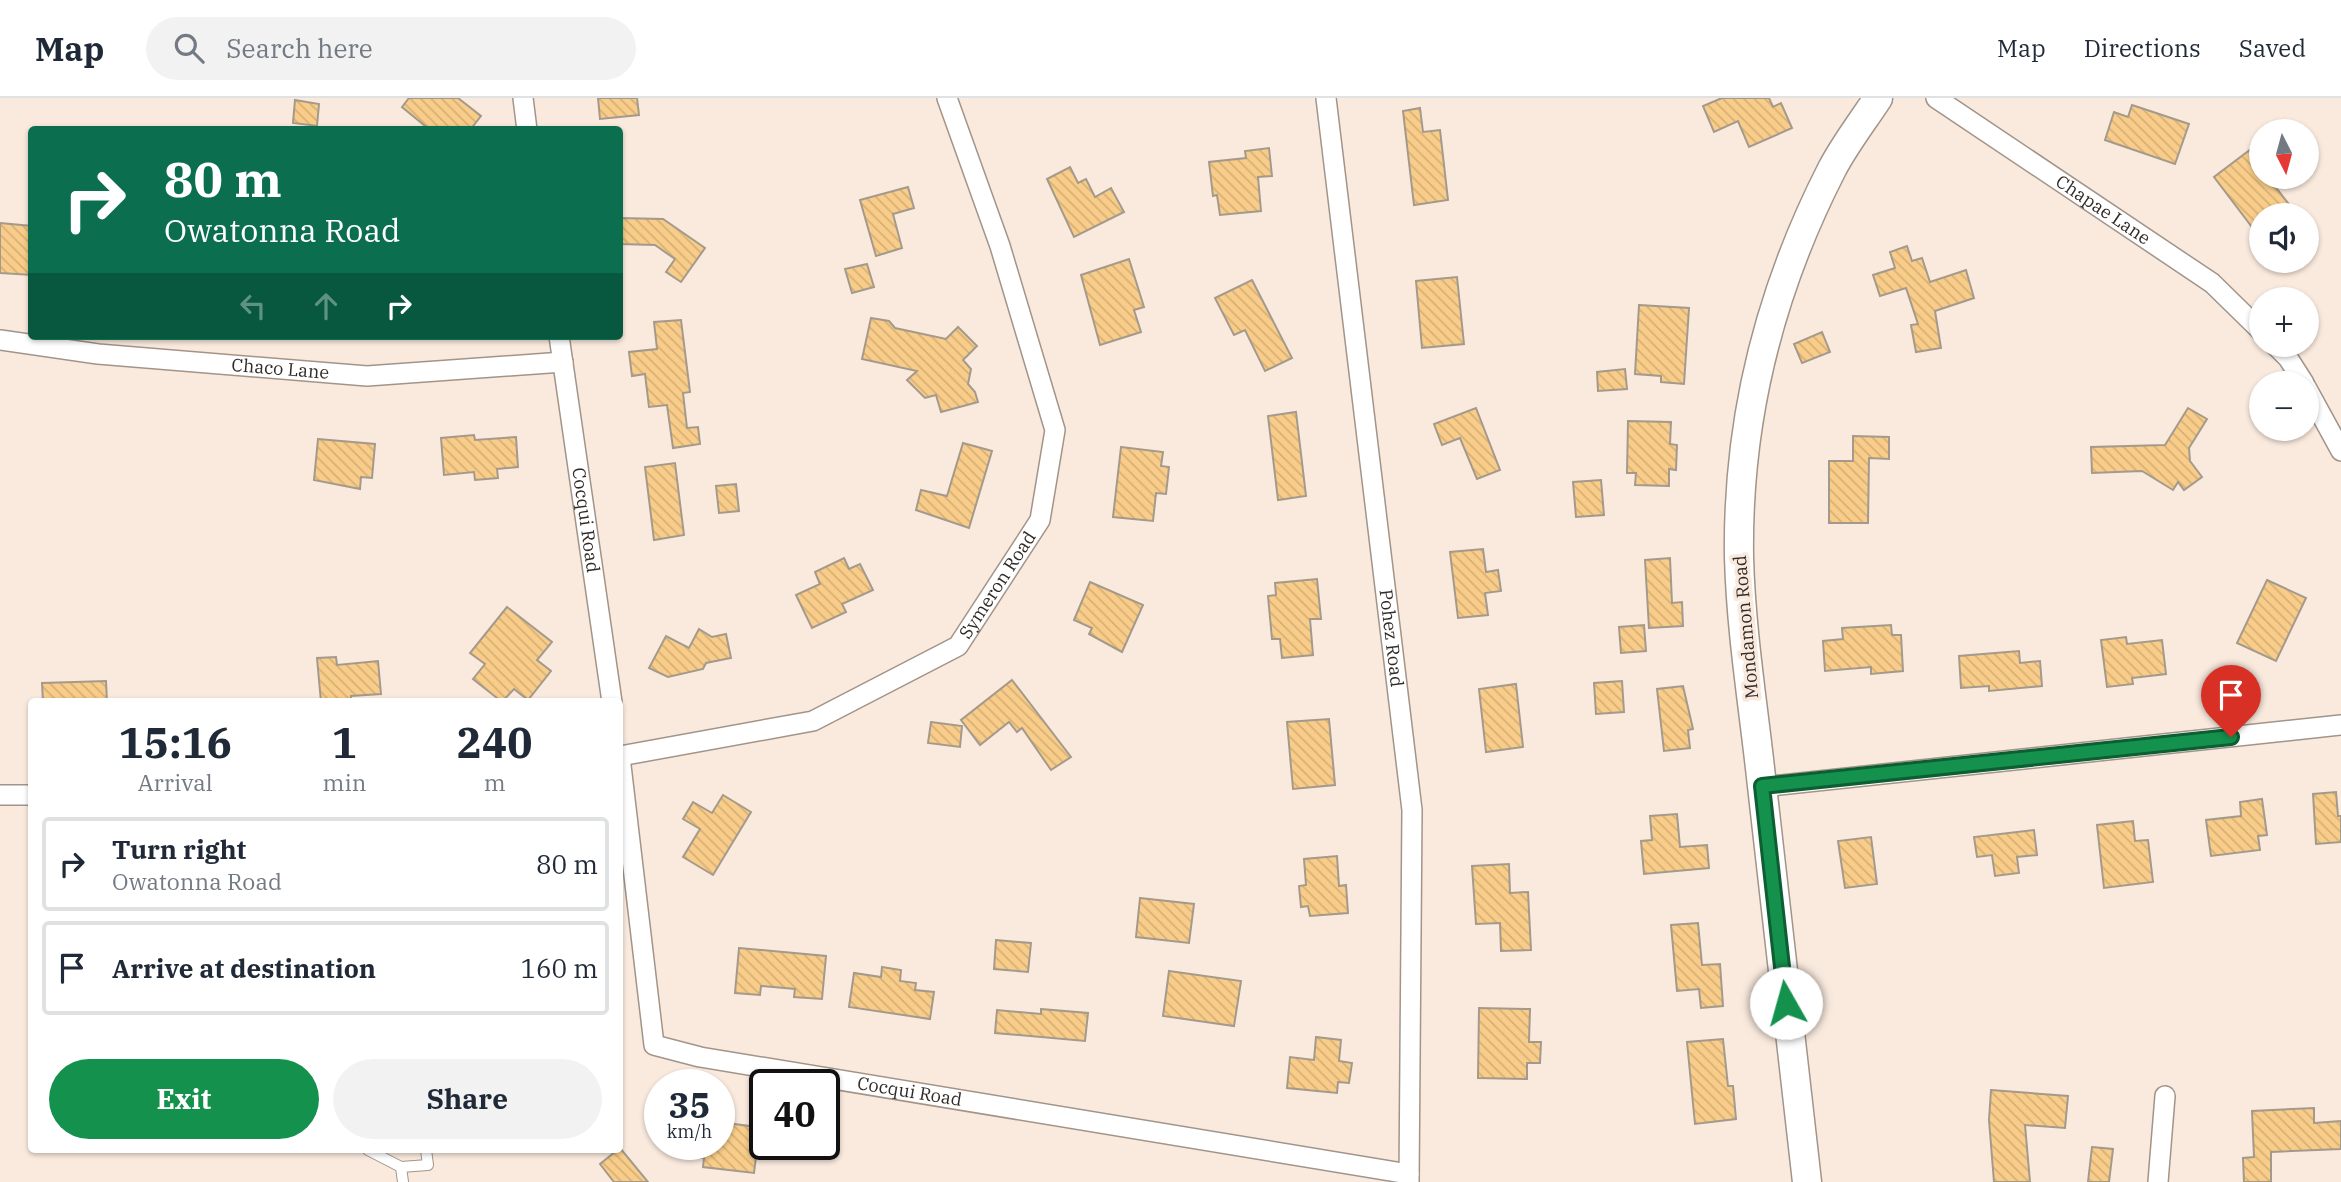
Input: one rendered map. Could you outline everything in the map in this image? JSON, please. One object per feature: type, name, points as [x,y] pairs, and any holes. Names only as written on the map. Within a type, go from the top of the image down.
[{"type":"street","points":[[523,98],[526,126]]},
{"type":"street","name":"Symeron Road","points":[[623,755],[813,720],[958,646],[1041,520],[1055,430],[1000,246],[947,98]]},
{"type":"street","name":"Pohez Road","points":[[1326,98],[1412,810],[1409,1178]]},
{"type":"street","name":"Mondamon Road","points":[[1807,1182],[1747,656],[1740,558],[1741,469],[1755,381],[1779,294],[1803,230],[1834,166],[1878,98]]},
{"type":"street","name":"Chapae Lane","points":[[1936,98],[2211,283],[2249,319]]},
{"type":"street","name":"Chaco Lane","points":[[0,340],[98,354],[367,376],[563,362]]},
{"type":"street","name":"Cocqui Road","points":[[560,340],[611,698]]},
{"type":"street","points":[[2319,411],[2341,451]]},
{"type":"street","points":[[1762,786],[2341,725]]},
{"type":"street","name":"Cocqui Road","points":[[623,782],[654,1045],[701,1056],[1409,1178]]},
{"type":"street","points":[[0,795],[28,794]]},
{"type":"street","points":[[2158,1182],[2165,1096]]},
{"type":"lane","points":[[377,1153],[401,1167],[428,1165],[426,1153]]},
{"type":"lane","points":[[401,1167],[403,1182]]},
{"type":"building","points":[[409,98],[458,98],[481,116],[473,126],[425,126],[402,107]]},
{"type":"building","points":[[598,98],[637,98],[639,115],[600,119]]},
{"type":"building","points":[[1722,98],[1769,98],[1773,107],[1781,103],[1792,128],[1749,147],[1738,121],[1714,132],[1703,106]]},
{"type":"building","points":[[295,100],[319,104],[317,126],[293,123]]},
{"type":"building","points":[[2132,105],[2189,124],[2175,164],[2105,140],[2114,112],[2128,117]]},
{"type":"building","points":[[1420,108],[1423,132],[1440,130],[1448,200],[1414,205],[1403,111]]},
{"type":"building","points":[[1269,148],[1272,176],[1258,177],[1261,211],[1220,215],[1217,195],[1213,196],[1209,162],[1246,158],[1245,151]]},
{"type":"building","points":[[2249,151],[2249,189],[2277,189],[2288,203],[2249,203],[2249,223],[2214,177]]},
{"type":"building","points":[[1070,167],[1078,183],[1086,179],[1095,197],[1111,188],[1124,212],[1074,237],[1047,179]]},
{"type":"building","points":[[908,187],[914,208],[893,214],[902,248],[876,256],[860,200]]},
{"type":"building","points":[[623,218],[663,219],[705,248],[681,282],[666,272],[675,259],[655,245],[623,244]]},
{"type":"building","points":[[0,223],[28,226],[28,275],[0,273]]},
{"type":"building","points":[[1907,246],[1912,261],[1922,258],[1930,282],[1966,270],[1974,298],[1935,311],[1941,348],[1916,352],[1911,325],[1918,324],[1906,288],[1880,296],[1873,275],[1895,268],[1890,252]]},
{"type":"building","points":[[1129,259],[1144,307],[1134,310],[1141,332],[1100,345],[1081,275]]},
{"type":"building","points":[[867,264],[874,287],[852,293],[845,269]]},
{"type":"building","points":[[1457,277],[1464,344],[1422,348],[1416,281]]},
{"type":"building","points":[[1252,280],[1292,358],[1265,371],[1245,330],[1234,335],[1215,298]]},
{"type":"building","points":[[1639,305],[1689,308],[1684,384],[1661,382],[1661,376],[1635,374]]},
{"type":"building","points":[[871,318],[889,321],[895,328],[946,339],[958,327],[977,346],[963,360],[971,369],[968,384],[975,392],[978,402],[941,412],[936,395],[925,398],[907,380],[917,371],[862,359]]},
{"type":"building","points":[[681,320],[690,392],[683,393],[687,428],[698,427],[700,444],[673,448],[667,405],[649,407],[645,374],[632,376],[629,352],[657,349],[654,322]]},
{"type":"building","points":[[1822,332],[1830,352],[1802,363],[1794,344]]},
{"type":"building","points":[[1625,369],[1627,389],[1598,391],[1597,372]]},
{"type":"building","points":[[1476,408],[1500,470],[1477,479],[1460,438],[1442,445],[1434,424]]},
{"type":"building","points":[[2188,408],[2207,419],[2189,448],[2190,461],[2202,477],[2184,490],[2178,482],[2173,490],[2142,471],[2092,473],[2091,447],[2165,445]]},
{"type":"building","points":[[1296,412],[1306,496],[1278,500],[1268,416]]},
{"type":"building","points":[[1628,421],[1671,422],[1670,444],[1677,445],[1676,470],[1669,469],[1669,486],[1635,485],[1636,473],[1627,473]]},
{"type":"building","points":[[474,435],[475,440],[516,437],[518,467],[497,469],[498,478],[475,480],[474,472],[444,475],[441,438]]},
{"type":"building","points":[[1853,436],[1889,437],[1889,459],[1869,458],[1868,523],[1829,523],[1829,461],[1853,461]]},
{"type":"building","points":[[318,439],[375,444],[372,478],[361,477],[360,489],[314,480]]},
{"type":"building","points":[[963,443],[992,451],[969,528],[916,510],[921,490],[947,496]]},
{"type":"building","points":[[1121,447],[1163,452],[1161,466],[1169,467],[1166,494],[1156,493],[1153,521],[1113,517]]},
{"type":"building","points":[[675,463],[684,535],[654,540],[645,467]]},
{"type":"building","points":[[1601,480],[1604,515],[1576,517],[1573,482]]},
{"type":"building","points":[[736,484],[739,511],[719,513],[716,486]]},
{"type":"building","points":[[1483,549],[1486,572],[1498,570],[1501,591],[1485,593],[1488,615],[1458,618],[1450,552]]},
{"type":"building","points":[[844,558],[849,569],[860,564],[873,590],[842,604],[846,612],[812,628],[796,595],[820,584],[815,572]]},
{"type":"building","points":[[1670,558],[1672,603],[1682,602],[1683,626],[1649,628],[1645,560]]},
{"type":"building","points":[[1317,579],[1321,619],[1310,619],[1313,655],[1282,658],[1280,639],[1272,639],[1268,596],[1276,595],[1275,583]]},
{"type":"building","points":[[2267,580],[2306,598],[2276,661],[2237,643]]},
{"type":"building","points":[[1090,582],[1143,605],[1122,652],[1089,634],[1092,628],[1074,620]]},
{"type":"building","points":[[507,607],[552,642],[537,660],[551,671],[530,698],[514,689],[506,698],[497,698],[473,679],[485,664],[470,653]]},
{"type":"building","points":[[1644,625],[1646,651],[1621,653],[1619,627]]},
{"type":"building","points":[[1891,625],[1892,635],[1901,635],[1903,671],[1871,674],[1871,667],[1825,671],[1823,641],[1843,639],[1842,628]]},
{"type":"building","points":[[699,629],[712,637],[726,634],[731,658],[706,663],[703,669],[668,677],[649,668],[666,636],[689,648]]},
{"type":"building","points":[[2126,637],[2127,644],[2162,640],[2166,674],[2132,678],[2133,684],[2107,687],[2101,640]]},
{"type":"building","points":[[2019,651],[2020,663],[2040,661],[2042,686],[1989,691],[1989,686],[1961,688],[1959,656]]},
{"type":"building","points":[[336,657],[337,665],[378,661],[381,694],[321,698],[317,658]]},
{"type":"building","points":[[1012,680],[1071,757],[1051,770],[1022,728],[1017,732],[1009,722],[980,745],[961,720]]},
{"type":"building","points":[[106,681],[107,698],[43,698],[42,683]]},
{"type":"building","points":[[1622,681],[1624,712],[1596,714],[1594,683]]},
{"type":"building","points":[[1516,684],[1523,747],[1486,752],[1479,689]]},
{"type":"building","points":[[1683,686],[1693,729],[1688,730],[1690,748],[1664,751],[1657,689]]},
{"type":"building","points":[[1329,719],[1335,785],[1293,789],[1287,722]]},
{"type":"building","points":[[931,722],[962,726],[960,747],[928,743]]},
{"type":"building","points":[[2336,792],[2338,816],[2341,816],[2341,842],[2316,844],[2313,794]]},
{"type":"building","points":[[723,795],[751,812],[713,875],[683,857],[700,829],[683,819],[693,802],[712,813]]},
{"type":"building","points":[[2262,799],[2267,835],[2258,836],[2260,850],[2211,856],[2206,820],[2241,816],[2240,802]]},
{"type":"building","points":[[1677,814],[1680,847],[1707,845],[1709,868],[1644,874],[1641,841],[1652,840],[1650,816]]},
{"type":"building","points":[[2133,821],[2135,841],[2148,840],[2153,882],[2104,888],[2097,825]]},
{"type":"building","points":[[2034,830],[2037,855],[2017,857],[2019,873],[1995,876],[1992,855],[1977,857],[1974,837]]},
{"type":"building","points":[[1871,837],[1877,884],[1845,888],[1838,841]]},
{"type":"building","points":[[1337,856],[1339,886],[1346,885],[1348,913],[1310,916],[1308,906],[1301,907],[1299,886],[1306,885],[1304,859]]},
{"type":"building","points":[[1509,864],[1510,893],[1528,892],[1531,950],[1501,951],[1500,923],[1476,924],[1472,866]]},
{"type":"building","points":[[1140,898],[1194,904],[1189,943],[1136,937]]},
{"type":"building","points":[[1698,923],[1702,965],[1720,964],[1723,1006],[1701,1008],[1699,989],[1677,991],[1671,925]]},
{"type":"building","points":[[996,940],[1031,943],[1028,972],[994,969]]},
{"type":"building","points":[[739,948],[826,956],[822,999],[794,997],[795,989],[761,986],[760,995],[735,993]]},
{"type":"building","points":[[882,967],[901,970],[900,981],[916,983],[915,990],[934,992],[930,1019],[849,1007],[854,973],[881,977]]},
{"type":"building","points":[[1169,971],[1241,981],[1234,1026],[1163,1016]]},
{"type":"building","points":[[1479,1008],[1530,1009],[1529,1042],[1541,1042],[1540,1063],[1527,1063],[1527,1079],[1478,1078]]},
{"type":"building","points":[[1041,1009],[1088,1013],[1085,1041],[995,1033],[997,1010],[1041,1014]]},
{"type":"building","points":[[1316,1037],[1341,1040],[1339,1061],[1352,1063],[1349,1083],[1338,1082],[1337,1093],[1287,1088],[1290,1057],[1314,1060]]},
{"type":"building","points":[[1723,1039],[1728,1086],[1733,1086],[1736,1119],[1695,1124],[1687,1042]]},
{"type":"building","points":[[1991,1090],[2068,1096],[2065,1128],[2025,1125],[2030,1182],[1994,1182],[1989,1120]]},
{"type":"building","points":[[2314,1108],[2314,1123],[2341,1121],[2341,1149],[2271,1152],[2271,1182],[2244,1182],[2243,1158],[2254,1157],[2252,1111]]},
{"type":"building","points":[[735,1124],[749,1126],[749,1160],[756,1160],[754,1173],[703,1167],[704,1160],[735,1160]]},
{"type":"building","points":[[2092,1147],[2113,1149],[2109,1182],[2088,1182]]},
{"type":"building","points":[[623,1152],[648,1182],[614,1182],[600,1164],[614,1153]]},
{"type":"route","points":[[1786,1003],[1762,786],[2231,737]]}]
